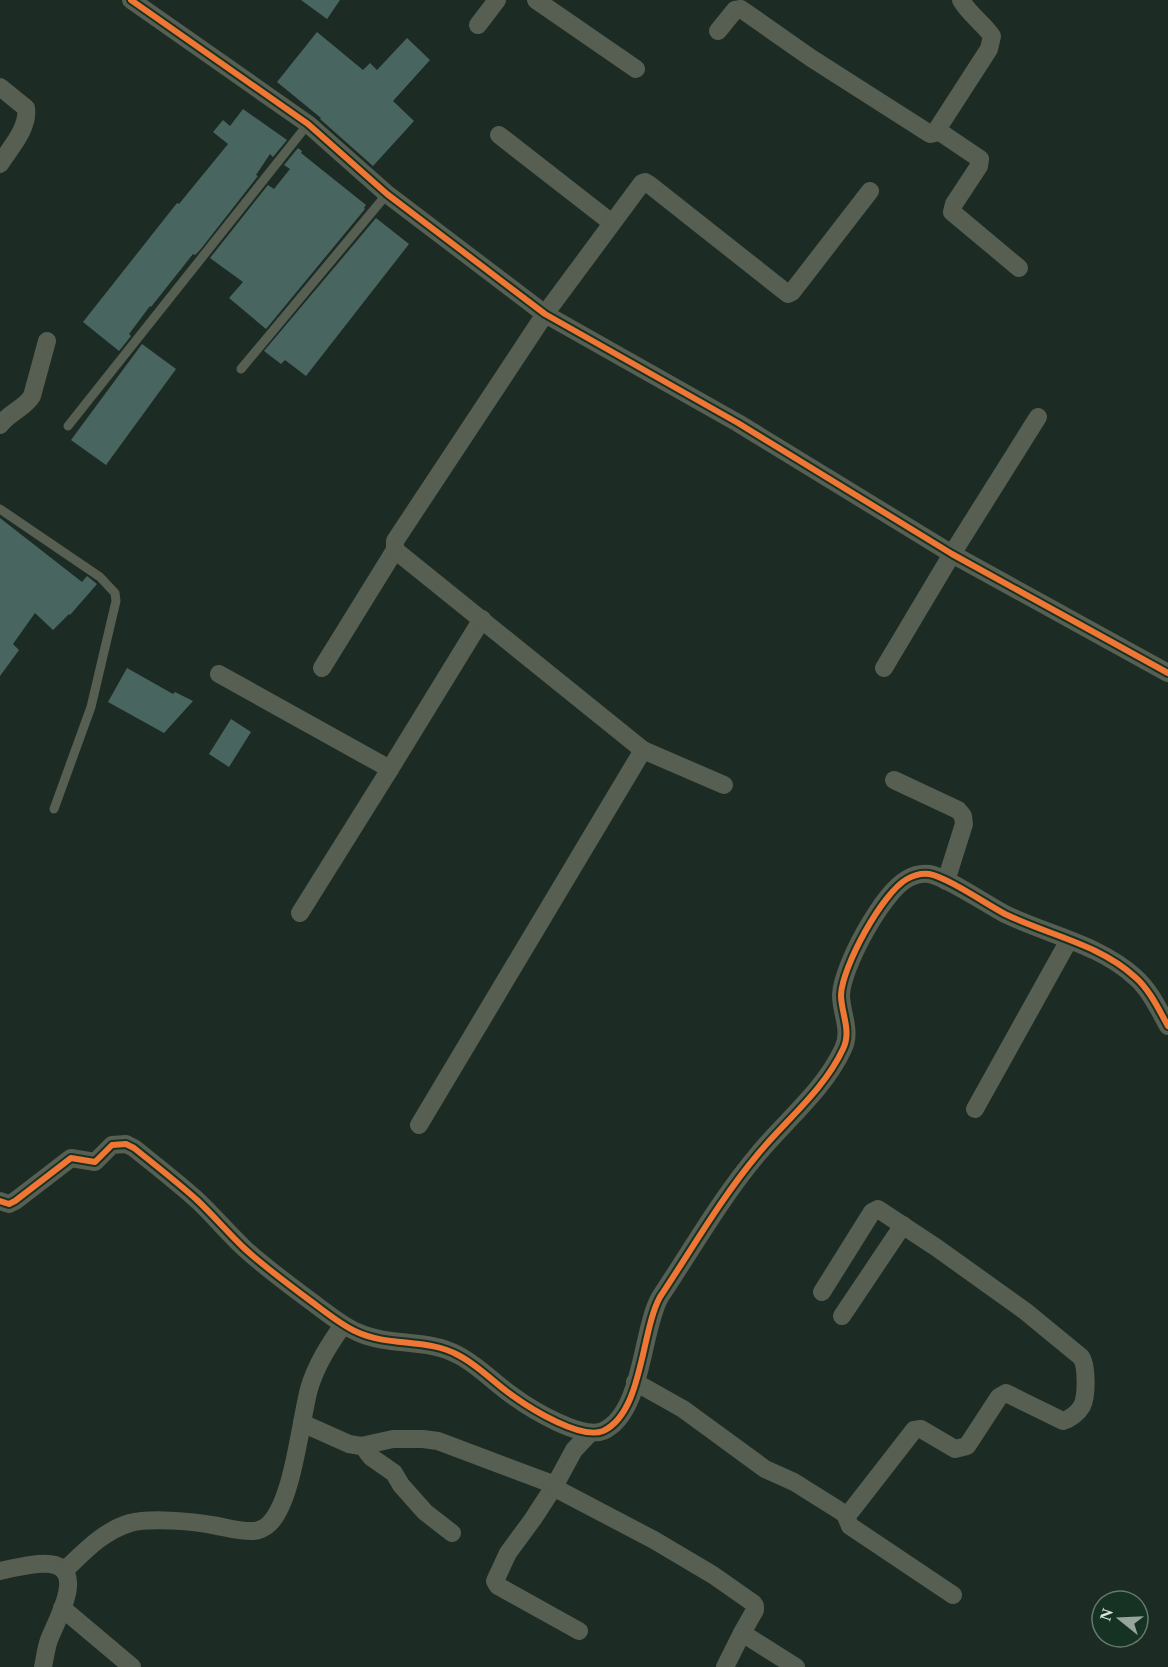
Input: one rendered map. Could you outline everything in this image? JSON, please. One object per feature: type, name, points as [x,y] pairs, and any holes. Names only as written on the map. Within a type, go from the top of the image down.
[{"type":"street","points":[[131,0],[308,124],[387,194],[545,314],[738,423],[952,554],[1168,673]]},
{"type":"street","points":[[478,25],[497,0]]},
{"type":"street","points":[[536,0],[636,69]]},
{"type":"street","points":[[718,31],[741,4],[811,58],[930,134],[935,133],[992,42],[992,36],[988,30],[968,11],[961,0]]},
{"type":"street","points":[[0,87],[26,108],[27,116],[0,164]]},
{"type":"street","points":[[937,130],[980,159],[979,166],[954,204],[952,212],[1019,268]]},
{"type":"street","points":[[499,135],[612,224]]},
{"type":"street","points":[[322,668],[394,550],[395,541],[545,314],[642,183],[647,182],[788,294],[792,292],[870,191]]},
{"type":"street","points":[[0,425],[9,414],[28,403],[32,396],[47,341]]},
{"type":"street","points":[[884,668],[1038,417]]},
{"type":"street","points":[[394,550],[482,618],[643,750],[724,785]]},
{"type":"street","points":[[300,913],[482,618]]},
{"type":"street","points":[[219,675],[390,769]]},
{"type":"street","points":[[419,1125],[643,750]]},
{"type":"street","points":[[894,780],[958,810],[963,816],[964,825],[946,881]]},
{"type":"street","points":[[0,1201],[9,1204],[15,1201],[71,1158],[96,1162],[112,1145],[126,1144],[134,1148],[197,1200],[267,1268],[343,1325],[373,1338],[438,1347],[459,1355],[513,1396],[576,1430],[590,1433],[601,1431],[613,1424],[622,1411],[645,1353],[651,1317],[660,1297],[739,1179],[823,1080],[844,1047],[847,1036],[841,998],[842,984],[871,922],[905,879],[917,874],[929,874],[1030,926],[1109,958],[1136,978],[1154,1000],[1168,1026]]},
{"type":"street","points":[[975,1109],[1069,940]]},
{"type":"street","points":[[822,1292],[875,1209],[903,1225],[1025,1311],[1081,1356],[1086,1367],[1083,1403],[1071,1418],[1063,1421],[1006,1393],[999,1397],[967,1446],[962,1449],[955,1449],[921,1429],[914,1430],[851,1511],[845,1514]]},
{"type":"street","points":[[842,1316],[903,1225]]},
{"type":"street","points":[[64,1571],[102,1537],[116,1528],[133,1522],[208,1524],[251,1532],[260,1530],[269,1524],[277,1513],[289,1482],[316,1369],[343,1325]]},
{"type":"street","points":[[635,1382],[699,1420],[765,1469],[794,1482],[845,1514],[850,1526],[953,1594]]},
{"type":"street","points":[[302,1424],[350,1444],[369,1445],[393,1439],[438,1441],[554,1486],[654,1540],[713,1575],[755,1606],[725,1667]]},
{"type":"street","points":[[579,1631],[498,1586],[495,1581],[508,1553],[533,1519],[574,1450],[590,1433]]},
{"type":"street","points":[[369,1445],[367,1452],[371,1457],[390,1470],[425,1512],[452,1533]]},
{"type":"street","points":[[0,1571],[46,1564],[57,1566],[64,1571],[69,1588],[48,1641],[43,1667]]},
{"type":"street","points":[[62,1608],[132,1667]]},
{"type":"street","points":[[742,1633],[796,1667]]},
{"type":"lane","points":[[68,426],[308,124]]},
{"type":"lane","points":[[241,369],[387,194]]},
{"type":"lane","points":[[0,509],[100,578],[116,593],[91,707],[54,809]]},
{"type":"building","points":[[301,0],[340,0],[327,19]]},
{"type":"building","points":[[317,32],[363,70],[370,63],[377,70],[407,38],[430,60],[393,101],[414,121],[373,166],[321,118],[277,82]]},
{"type":"building","points":[[243,109],[287,140],[273,157],[270,154],[256,175],[258,176],[200,250],[195,255],[193,254],[150,306],[119,351],[83,322],[177,203],[179,204],[228,144],[213,132],[223,120],[230,126]]},
{"type":"building","points":[[298,148],[302,151],[301,153],[366,205],[266,329],[229,298],[243,282],[210,258],[268,185],[274,189],[290,169],[284,165]]},
{"type":"building","points":[[376,218],[409,244],[306,376],[285,360],[281,364],[264,351]]},
{"type":"building","points":[[142,344],[176,369],[106,465],[71,440]]},
{"type":"building","points":[[0,518],[82,582],[87,576],[97,584],[70,615],[53,630],[35,613],[13,644],[19,650],[0,676]]},
{"type":"building","points":[[127,668],[173,694],[175,692],[193,701],[164,733],[108,702]]},
{"type":"building","points":[[231,719],[251,732],[229,767],[209,754]]},
{"type":"cycle path","points":[[131,0],[308,124],[387,194],[545,314],[738,423],[952,554],[1168,673]]},
{"type":"cycle path","points":[[0,1201],[9,1204],[15,1201],[71,1158],[95,1162],[112,1145],[126,1144],[189,1193],[261,1263],[345,1326],[369,1337],[434,1346],[458,1355],[513,1396],[556,1422],[594,1433],[603,1431],[616,1421],[626,1407],[634,1390],[660,1297],[707,1224],[744,1171],[815,1091],[835,1064],[843,1049],[846,1036],[841,995],[848,967],[875,914],[886,899],[907,879],[923,874],[937,876],[1005,914],[1106,956],[1140,982],[1154,1000],[1168,1026]]}]
